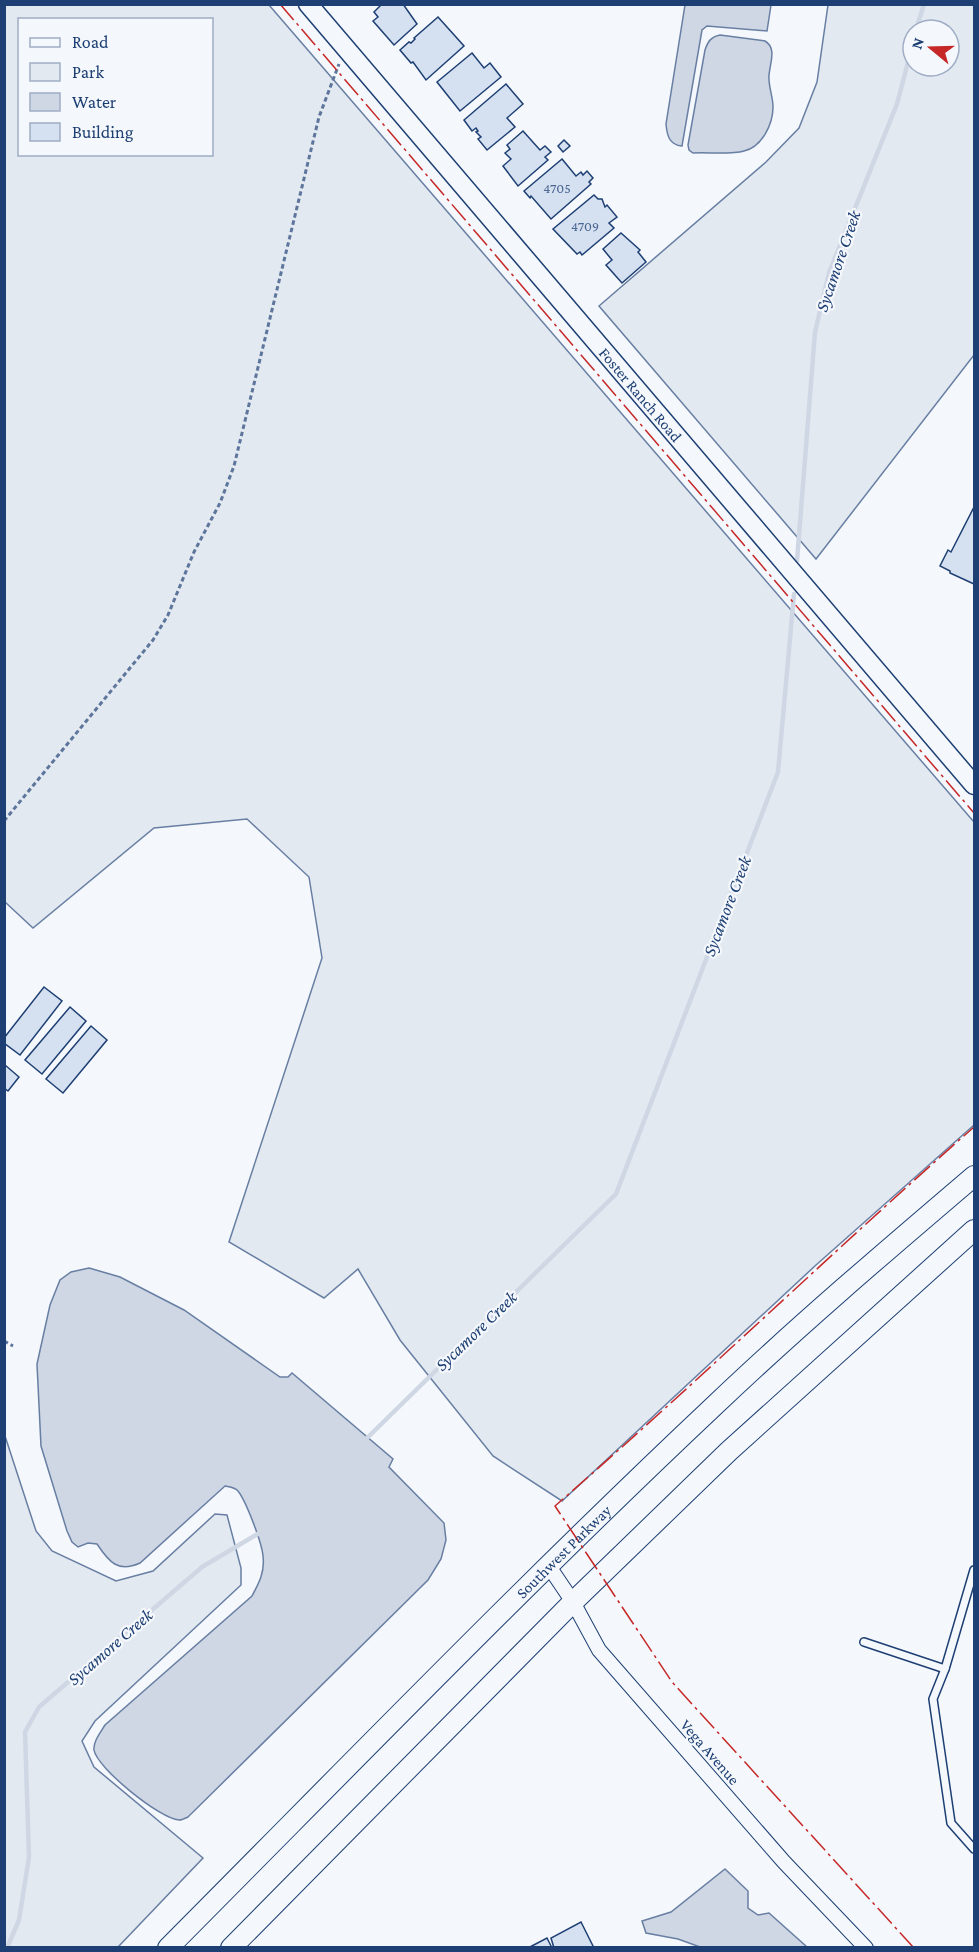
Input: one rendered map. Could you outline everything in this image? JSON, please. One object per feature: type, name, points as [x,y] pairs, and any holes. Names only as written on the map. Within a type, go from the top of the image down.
[{"type":"main road","name":"Southwest Parkway","points":[[168,1947],[548,1565],[714,1405],[816,1312],[975,1176]]},
{"type":"main road","points":[[231,1947],[573,1602],[738,1444],[975,1230]]},
{"type":"street","name":"Foster Ranch Road","points":[[308,4],[975,785]]},
{"type":"street","name":"Vega Avenue","points":[[548,1565],[573,1602],[599,1650],[784,1862],[866,1947]]},
{"type":"lane","points":[[975,1570],[945,1669],[933,1699],[951,1823],[975,1849]]},
{"type":"lane","points":[[864,1642],[945,1669]]},
{"type":"path","points":[[4,821],[153,640],[168,615],[194,552],[220,503],[234,466],[319,117],[345,48]]},
{"type":"path","points":[[4,1341],[13,1346]]},
{"type":"green space","points":[[5,4],[269,5],[974,822],[974,1125],[816,1265],[562,1501],[493,1456],[400,1340],[358,1269],[324,1298],[229,1242],[322,958],[309,877],[247,819],[154,828],[33,928],[5,902]]},
{"type":"green space","points":[[828,5],[974,5],[974,355],[816,559],[599,306],[766,162],[799,128],[817,82]]},
{"type":"green space","points":[[5,1436],[36,1531],[52,1551],[116,1581],[153,1571],[215,1514],[227,1515],[241,1568],[241,1585],[95,1721],[82,1741],[94,1767],[203,1858],[118,1947],[5,1947]]},
{"type":"water","points":[[685,5],[771,5],[767,31],[707,26],[702,30],[682,146],[671,142],[666,124]]},
{"type":"water","points":[[720,35],[765,41],[769,44],[772,52],[769,79],[773,107],[771,120],[761,140],[750,149],[732,153],[693,153],[689,150],[688,145],[705,50],[710,40]]},
{"type":"water","points":[[89,1268],[120,1277],[184,1310],[280,1377],[288,1377],[292,1373],[393,1459],[389,1467],[444,1523],[446,1540],[441,1559],[428,1580],[188,1817],[180,1820],[158,1811],[117,1780],[98,1758],[94,1750],[95,1744],[105,1725],[252,1596],[262,1572],[263,1556],[257,1532],[241,1496],[235,1489],[225,1486],[140,1563],[132,1566],[120,1566],[110,1561],[97,1544],[88,1543],[78,1547],[72,1542],[41,1446],[37,1364],[50,1305],[60,1280],[71,1272]]},
{"type":"water","points":[[725,1869],[748,1891],[748,1908],[758,1915],[769,1913],[807,1947],[700,1947],[678,1939],[646,1933],[642,1921],[671,1912]]},
{"type":"building","points":[[382,4],[403,4],[417,24],[394,45],[373,21],[378,17],[374,12]]},
{"type":"building","points":[[438,17],[464,46],[426,80],[413,62],[411,63],[400,50],[409,42],[411,43]]},
{"type":"building","points":[[472,53],[484,68],[490,63],[501,77],[460,111],[437,82]]},
{"type":"building","points":[[506,84],[523,104],[507,118],[515,127],[487,150],[478,139],[481,137],[476,132],[478,131],[476,128],[472,131],[464,120]]},
{"type":"building","points":[[523,131],[540,150],[545,146],[551,152],[545,157],[548,160],[518,186],[503,166],[511,159],[505,153],[510,149],[507,145]]},
{"type":"building","points":[[564,140],[570,146],[563,152],[558,146]]},
{"type":"building","points":[[562,159],[576,176],[581,172],[583,175],[587,171],[593,178],[589,182],[591,184],[551,219],[524,191]]},
{"type":"building","points":[[594,195],[602,199],[605,207],[607,205],[617,217],[609,223],[614,228],[582,255],[580,252],[577,254],[553,229]]},
{"type":"building","points":[[621,233],[640,250],[638,252],[646,262],[622,283],[606,265],[612,260],[603,249]]},
{"type":"building","points":[[974,507],[974,584],[940,566],[948,550],[951,552]]},
{"type":"building","points":[[44,987],[62,1001],[20,1055],[4,1043],[4,1038]]},
{"type":"building","points":[[70,1007],[86,1021],[42,1074],[25,1060]]},
{"type":"building","points":[[91,1026],[107,1040],[63,1093],[46,1079]]},
{"type":"building","points":[[5,1065],[19,1077],[8,1091],[4,1088]]},
{"type":"building","points":[[581,1922],[594,1948],[554,1948],[551,1938]]},
{"type":"building","points":[[547,1938],[552,1948],[528,1948]]},
{"type":"waterway","name":"Sycamore Creek","points":[[920,18],[924,4]]},
{"type":"waterway","name":"Sycamore Creek","points":[[797,561],[815,332],[829,273],[897,104],[904,78]]},
{"type":"waterway","name":"Sycamore Creek","points":[[364,1441],[616,1194],[778,772],[794,594]]},
{"type":"waterway","name":"Sycamore Creek","points":[[7,1948],[19,1920],[29,1857],[25,1732],[39,1707],[202,1567],[261,1532]]},
{"type":"power","points":[[280,4],[974,813]]},
{"type":"power","points":[[914,1948],[672,1682],[555,1506],[974,1127]]}]
